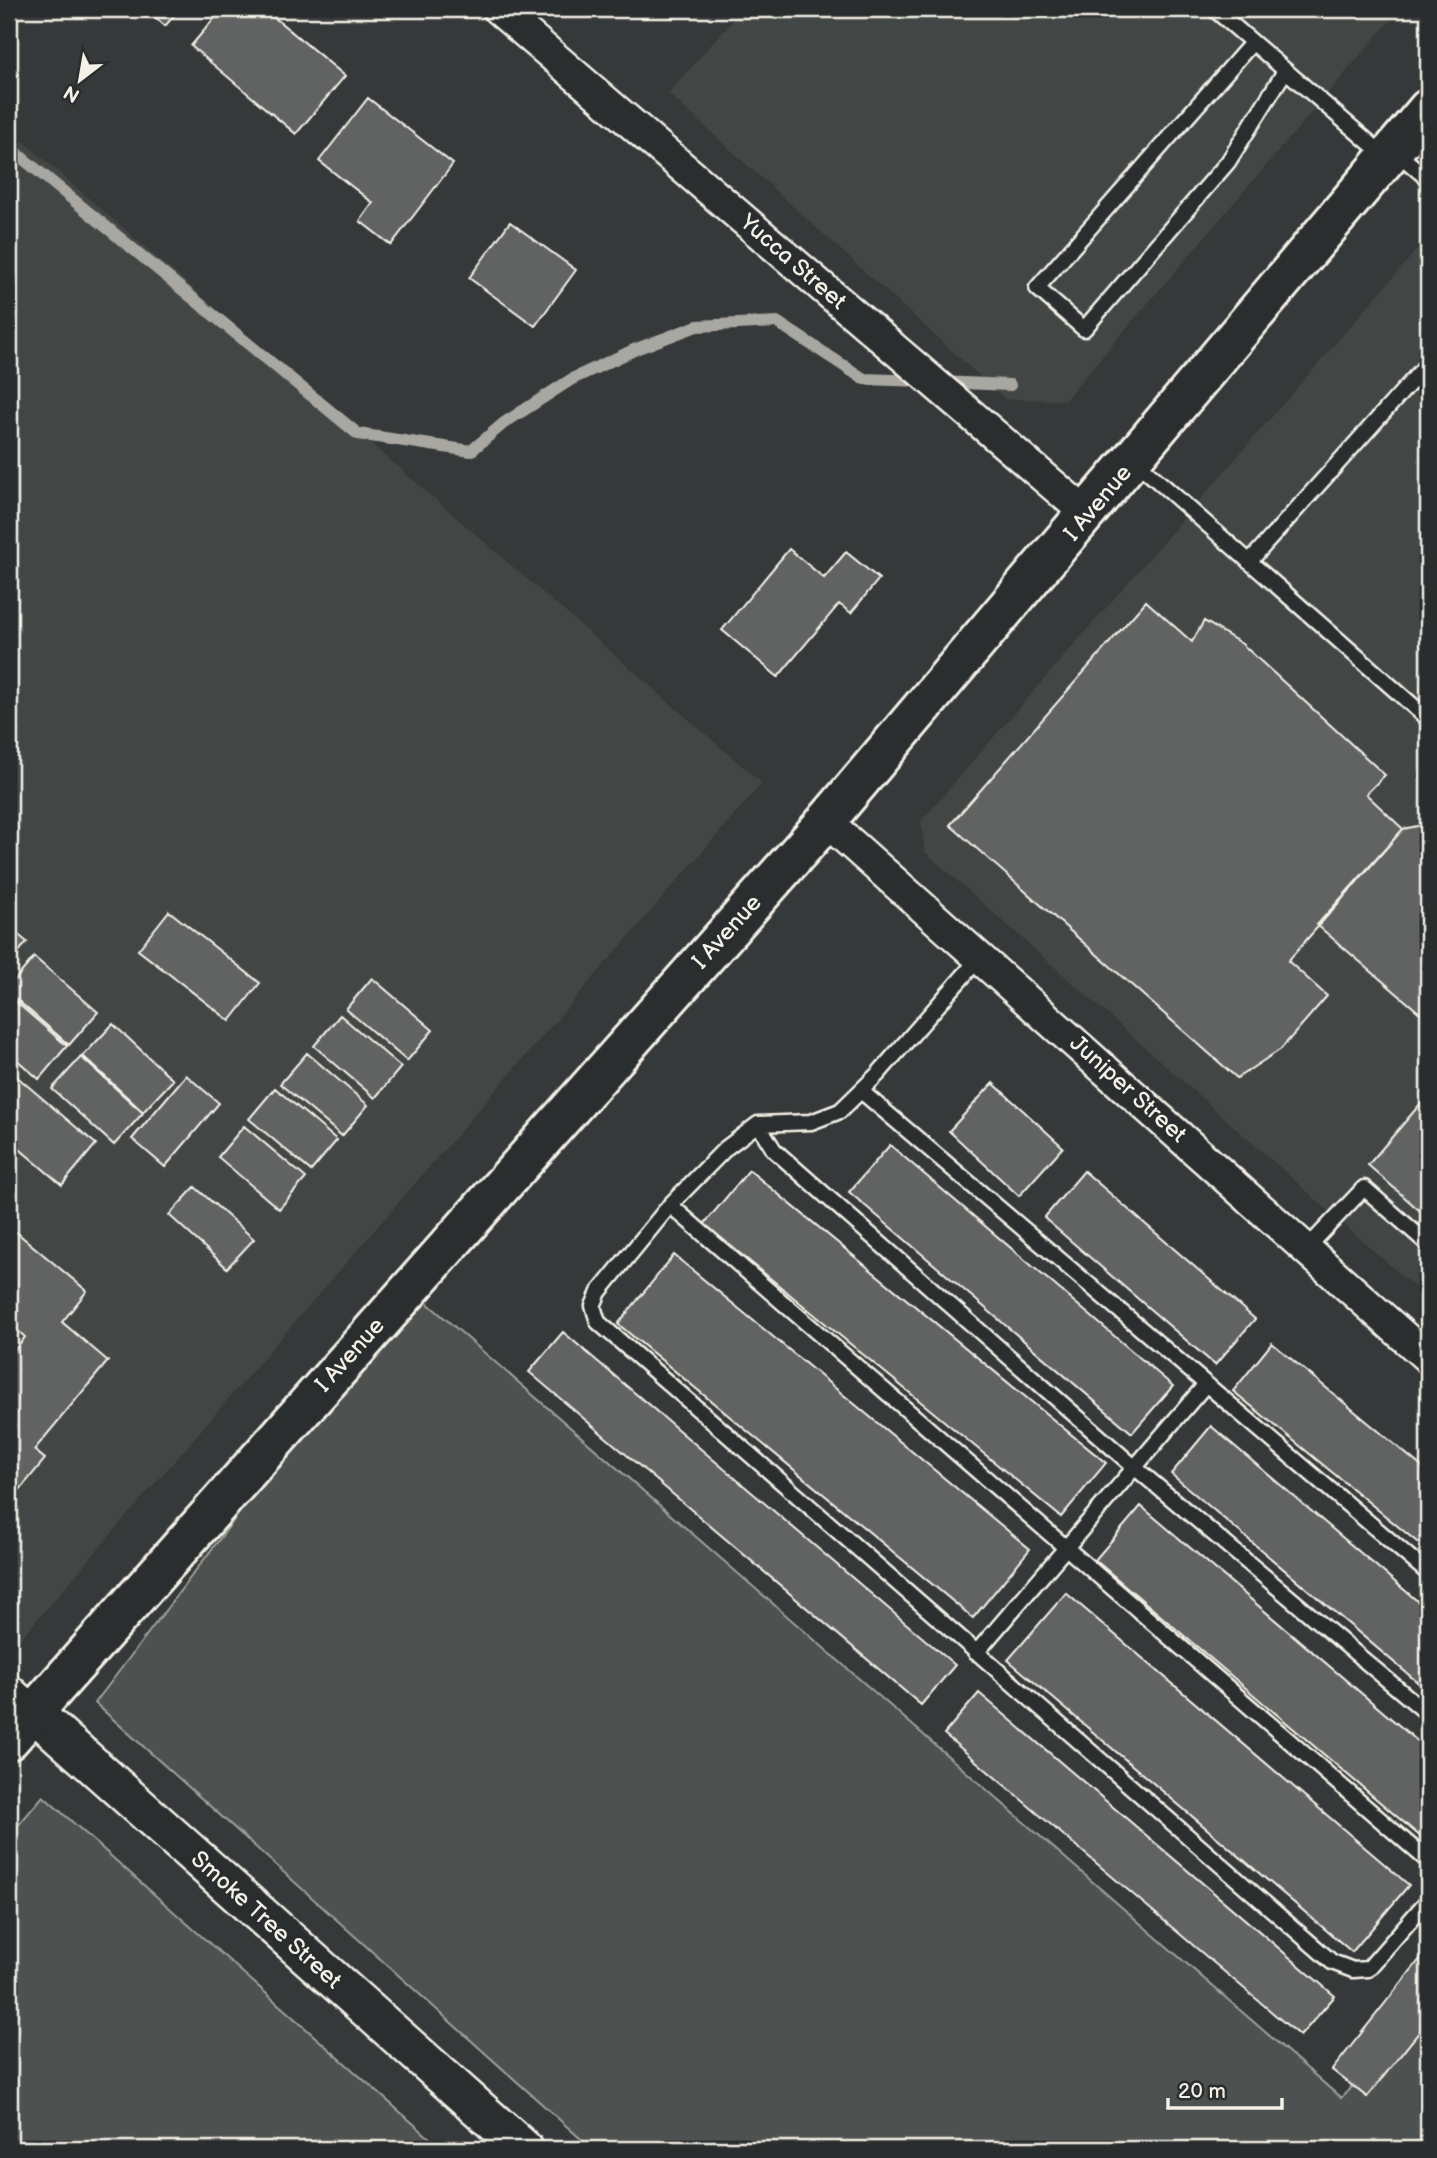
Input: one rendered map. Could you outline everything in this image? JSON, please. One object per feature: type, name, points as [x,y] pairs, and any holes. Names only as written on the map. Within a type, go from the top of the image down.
[{"type":"main road","name":"I Avenue","points":[[9,1740],[21,1701],[827,821],[1428,109]]},
{"type":"street","name":"Yucca Street","points":[[498,9],[1088,515]]},
{"type":"street","name":"Juniper Street","points":[[827,821],[1428,1358]]},
{"type":"street","name":"Smoke Tree Street","points":[[21,1701],[524,2149]]},
{"type":"lane","points":[[1214,9],[1285,71],[1390,154],[1428,179]]},
{"type":"lane","points":[[1252,43],[1037,288],[1084,329],[1228,162],[1285,71]]},
{"type":"lane","points":[[1250,562],[1428,363]]},
{"type":"lane","points":[[1134,460],[1428,719]]},
{"type":"lane","points":[[980,957],[840,1111],[811,1122],[758,1124],[726,1148],[670,1205],[599,1292],[593,1306],[597,1322],[1332,1962],[1353,1970],[1368,1969],[1428,1900]]},
{"type":"lane","points":[[861,1091],[1428,1573]]},
{"type":"lane","points":[[758,1124],[774,1150],[1133,1466],[1428,1714]]},
{"type":"lane","points":[[1307,1248],[1364,1188],[1428,1244]]},
{"type":"lane","points":[[670,1205],[1428,1861]]},
{"type":"lane","points":[[976,1653],[1064,1546],[1206,1384]]},
{"type":"shaded area","points":[[743,9],[1400,9],[1065,400],[1005,399],[668,93]]},
{"type":"shaded area","points":[[9,129],[762,783],[14,1646],[9,1642]]},
{"type":"shaded area","points":[[1428,237],[1428,1299],[925,852],[921,821]]},
{"type":"shaded area","points":[[410,1288],[1341,2098],[1428,2005],[1428,2149],[592,2149],[95,1703]]},
{"type":"shaded area","points":[[43,1796],[442,2149],[9,2149],[9,1836]]},
{"type":"building","points":[[146,9],[180,9],[165,26]]},
{"type":"building","points":[[222,9],[264,9],[345,76],[296,134],[191,46]]},
{"type":"building","points":[[368,98],[453,164],[391,245],[360,221],[373,203],[319,161]]},
{"type":"building","points":[[510,222],[576,270],[535,326],[469,278]]},
{"type":"building","points":[[789,549],[824,578],[846,552],[879,579],[851,613],[839,604],[778,677],[722,630]]},
{"type":"building","points":[[1146,601],[1192,642],[1204,621],[1242,644],[1385,775],[1366,794],[1403,829],[1288,961],[1327,996],[1281,1049],[1237,1078],[950,825]]},
{"type":"building","points":[[1422,825],[1428,830],[1428,1020],[1317,925],[1403,829]]},
{"type":"building","points":[[169,911],[260,983],[230,1021],[138,950]]},
{"type":"building","points":[[9,927],[27,942],[9,963]]},
{"type":"building","points":[[34,957],[98,1012],[69,1045],[9,993],[9,987]]},
{"type":"building","points":[[372,978],[433,1030],[407,1061],[346,1009]]},
{"type":"building","points":[[9,996],[67,1046],[39,1079],[9,1053]]},
{"type":"building","points":[[340,1015],[401,1067],[375,1098],[314,1046]]},
{"type":"building","points":[[113,1024],[173,1080],[143,1112],[83,1056]]},
{"type":"building","points":[[307,1053],[368,1105],[342,1136],[280,1084]]},
{"type":"building","points":[[81,1057],[143,1113],[114,1145],[52,1089]]},
{"type":"building","points":[[9,1070],[96,1144],[62,1185],[9,1140]]},
{"type":"building","points":[[186,1075],[219,1103],[165,1167],[132,1139]]},
{"type":"building","points":[[993,1083],[1063,1147],[1019,1196],[949,1131]]},
{"type":"building","points":[[275,1088],[337,1140],[311,1171],[249,1119]]},
{"type":"building","points":[[1428,1095],[1428,1218],[1368,1165]]},
{"type":"building","points":[[244,1126],[306,1178],[279,1209],[218,1157]]},
{"type":"building","points":[[890,1145],[1173,1386],[1132,1433],[849,1192]]},
{"type":"building","points":[[749,1170],[1106,1463],[1061,1517],[704,1224]]},
{"type":"building","points":[[1084,1171],[1255,1319],[1215,1365],[1044,1218]]},
{"type":"building","points":[[195,1187],[254,1239],[227,1268],[169,1215]]},
{"type":"building","points":[[9,1226],[87,1291],[62,1322],[108,1361],[34,1450],[45,1459],[9,1503],[9,1357],[25,1337],[9,1323]]},
{"type":"building","points":[[674,1255],[1030,1549],[973,1618],[618,1324]]},
{"type":"building","points":[[563,1332],[955,1665],[921,1705],[529,1372]]},
{"type":"building","points":[[1272,1343],[1428,1472],[1428,1551],[1233,1391]]},
{"type":"building","points":[[1211,1426],[1428,1610],[1428,1691],[1171,1474]]},
{"type":"building","points":[[1141,1506],[1428,1750],[1428,1843],[1095,1560]]},
{"type":"building","points":[[1066,1593],[1409,1885],[1352,1952],[1008,1660]]},
{"type":"building","points":[[979,1693],[1335,1996],[1300,2036],[944,1734]]},
{"type":"building","points":[[1428,1949],[1428,2021],[1367,2097],[1332,2070]]},
{"type":"waterway","points":[[9,147],[358,434],[471,451],[504,423],[572,379],[636,349],[697,326],[777,322],[864,379],[922,381]]},
{"type":"waterway","points":[[940,382],[1010,385]]}]
